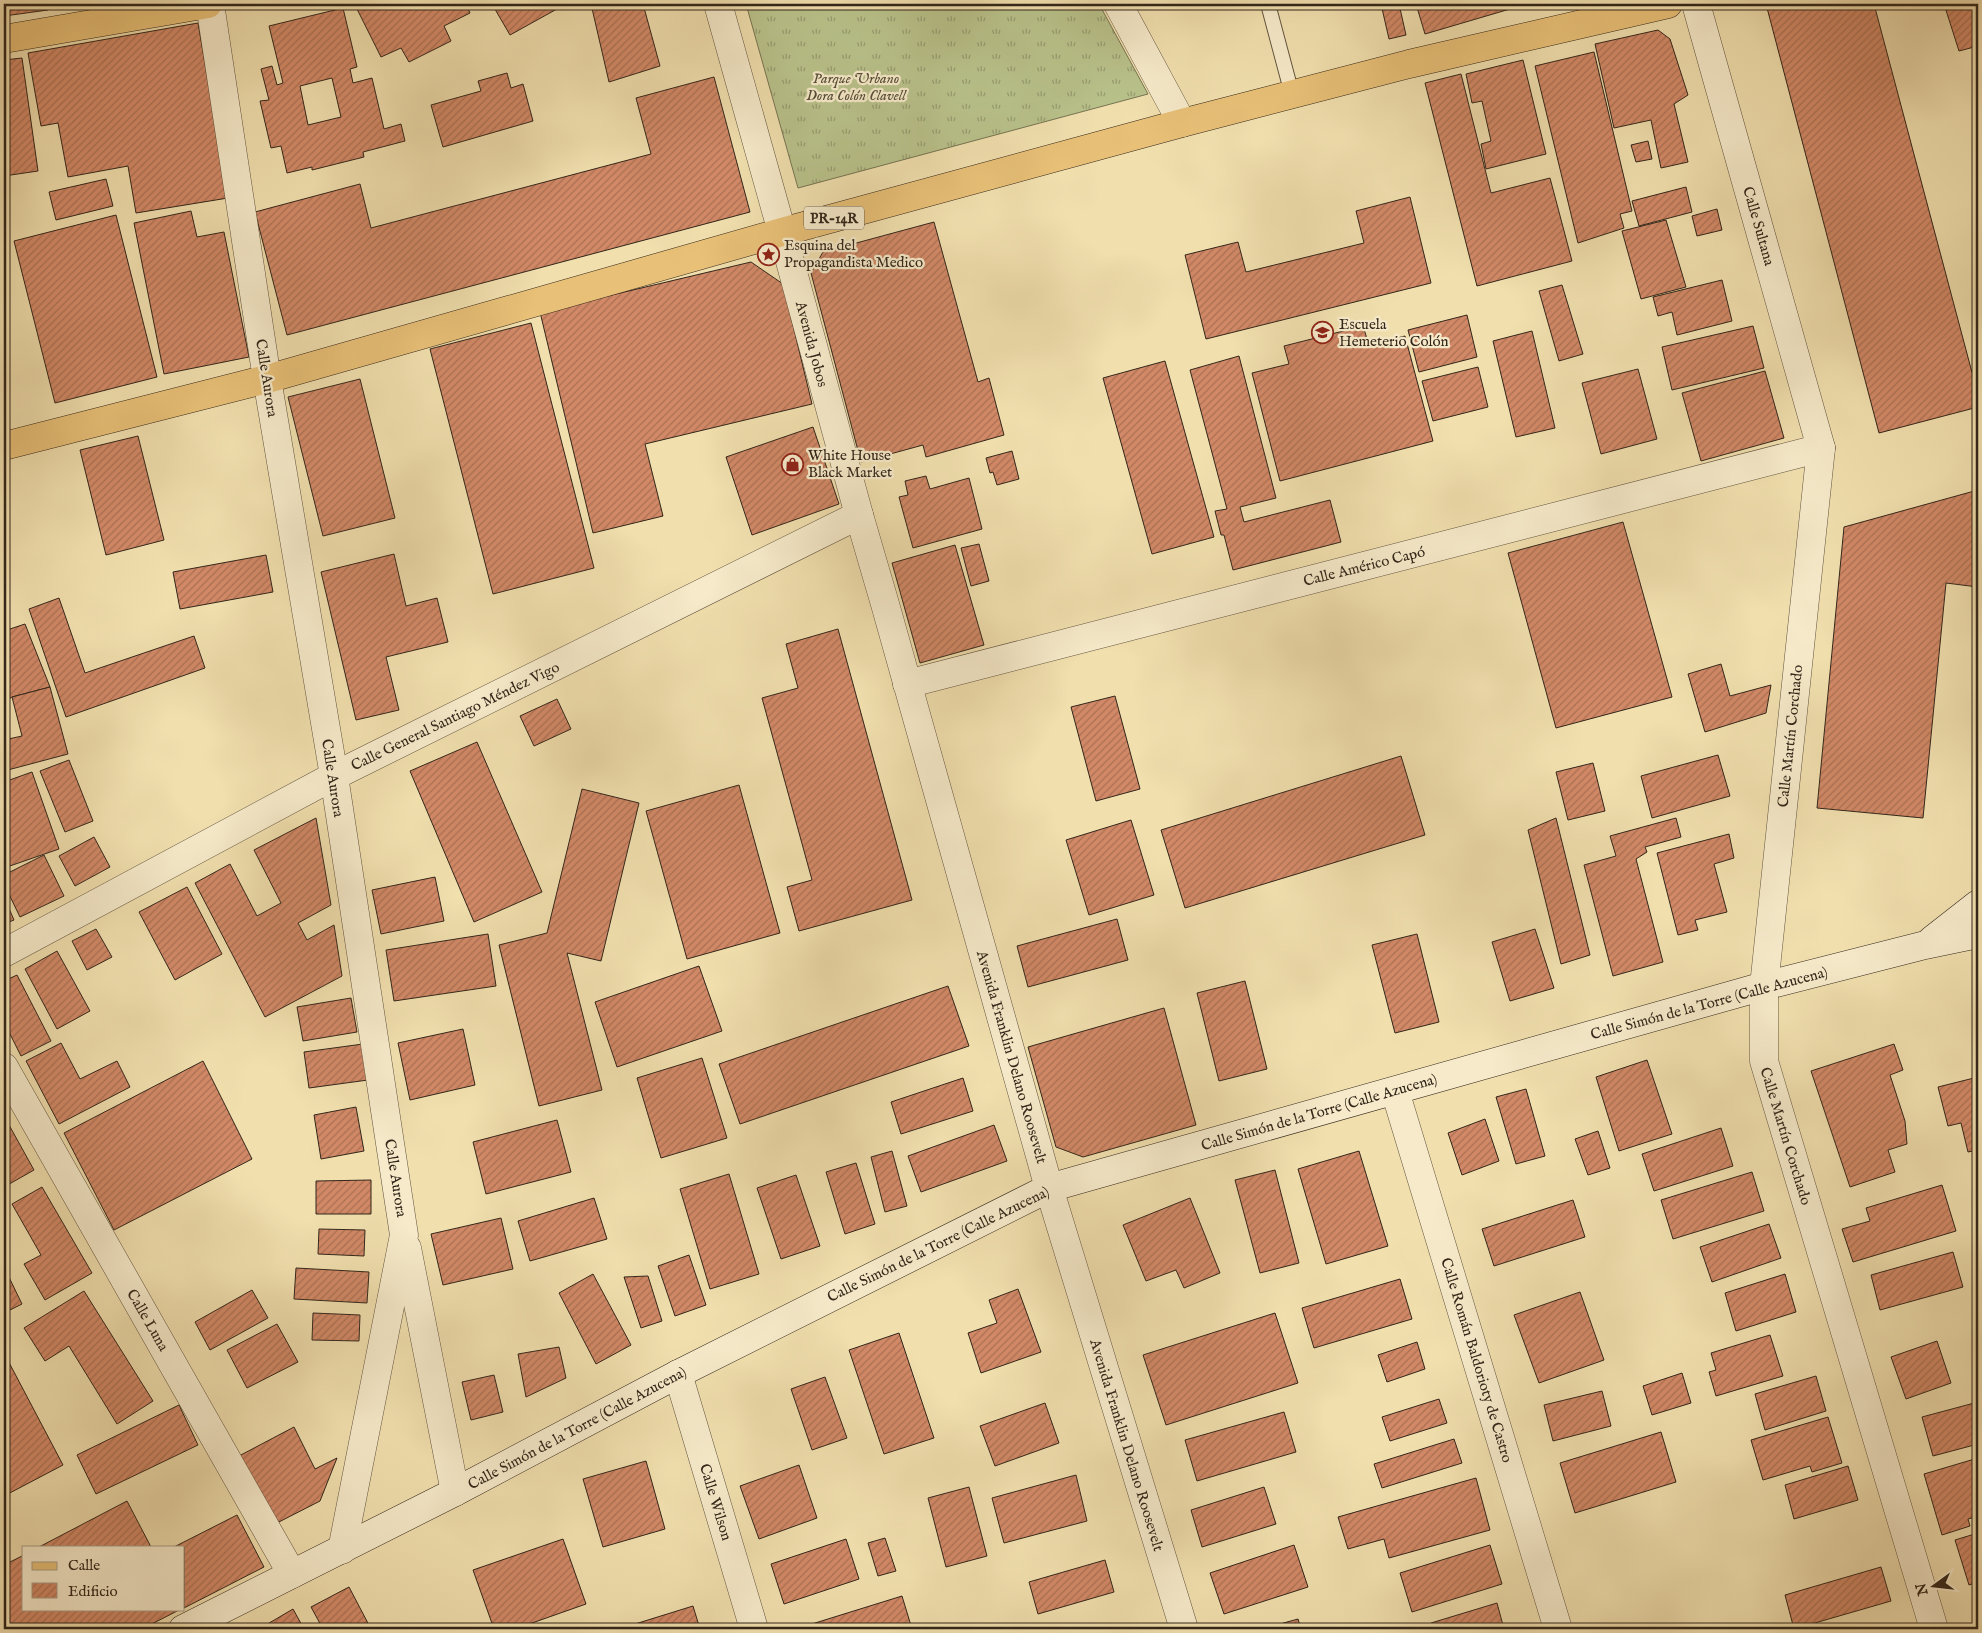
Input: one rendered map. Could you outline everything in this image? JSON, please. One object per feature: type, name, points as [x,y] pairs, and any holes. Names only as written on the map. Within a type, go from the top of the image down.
[{"type":"main road","points":[[4,39],[209,4]]},
{"type":"main road","name":"PR-14R","points":[[4,446],[266,379],[782,232],[1182,123],[1408,64],[1668,4]]},
{"type":"street","name":"Calle Aurora","points":[[209,4],[266,379],[334,776],[404,1235],[342,1550]]},
{"type":"street","name":"Avenida Jobos","points":[[718,4],[858,515],[907,684]]},
{"type":"street","points":[[1118,4],[1182,123]]},
{"type":"street","name":"Calle Sultana","points":[[1696,4],[1821,448]]},
{"type":"street","name":"Calle Américo Capó","points":[[907,684],[1821,448]]},
{"type":"street","name":"Calle Martín Corchado","points":[[1821,448],[1764,986],[1764,1060],[1934,1629]]},
{"type":"street","name":"Calle General Santiago Méndez Vigo","points":[[4,953],[334,776],[858,515]]},
{"type":"street","name":"Avenida Franklin Delano Roosevelt","points":[[907,684],[1049,1188],[1184,1629]]},
{"type":"street","points":[[1925,945],[1978,904]]},
{"type":"street","name":"Calle Simón de la Torre (Calle Azucena)","points":[[183,1629],[455,1492],[678,1374],[1049,1188],[1764,986],[1925,945],[1978,934]]},
{"type":"street","name":"Calle Luna","points":[[4,1067],[292,1574]]},
{"type":"street","name":"Calle Román Baldorioty de Castro","points":[[1395,1091],[1558,1629]]},
{"type":"street","points":[[404,1235],[455,1492]]},
{"type":"street","name":"Calle Wilson","points":[[678,1374],[754,1629]]},
{"type":"lane","points":[[1268,4],[1292,94]]},
{"type":"green space","name":"Parque Urbano Dora Colón Clavell","points":[[746,4],[1099,4],[1148,94],[798,188]]},
{"type":"building","points":[[4,4],[47,4],[48,10],[4,16]]},
{"type":"building","points":[[364,4],[466,4],[470,13],[444,26],[451,41],[409,62],[401,48],[381,57],[356,7]]},
{"type":"building","points":[[492,4],[566,4],[510,35]]},
{"type":"building","points":[[591,4],[643,4],[660,66],[609,82]]},
{"type":"building","points":[[1381,4],[1399,4],[1406,35],[1389,39]]},
{"type":"building","points":[[1416,4],[1509,4],[1510,9],[1425,34]]},
{"type":"building","points":[[1766,4],[1874,4],[1978,395],[1978,407],[1879,433]]},
{"type":"building","points":[[1944,4],[1978,4],[1978,46],[1959,51]]},
{"type":"building","points":[[343,8],[357,67],[350,69],[353,83],[372,78],[384,129],[401,124],[405,141],[363,152],[364,157],[312,170],[312,167],[287,173],[281,146],[271,148],[260,101],[269,100],[261,69],[272,66],[277,85],[283,83],[269,26]],"holes":[[[332,78],[341,117],[308,125],[300,86]]]},
{"type":"building","points":[[198,23],[228,198],[136,213],[128,166],[68,177],[58,123],[41,126],[28,53]]},
{"type":"building","points":[[1658,30],[1670,39],[1688,95],[1674,104],[1688,162],[1661,168],[1651,120],[1614,128],[1595,44]]},
{"type":"building","points":[[1594,52],[1632,211],[1620,214],[1624,228],[1578,243],[1535,66]]},
{"type":"building","points":[[22,58],[38,171],[4,176],[4,60]]},
{"type":"building","points":[[1523,60],[1546,154],[1486,169],[1481,144],[1491,141],[1482,101],[1472,103],[1466,74]]},
{"type":"building","points":[[507,73],[511,88],[523,84],[533,121],[443,147],[431,105],[481,91],[478,81]]},
{"type":"building","points":[[1461,74],[1491,193],[1550,178],[1572,261],[1477,286],[1425,83]]},
{"type":"building","points":[[714,77],[750,212],[287,335],[255,212],[360,184],[371,228],[651,154],[636,98]]},
{"type":"building","points":[[1648,141],[1652,159],[1636,162],[1631,145]]},
{"type":"building","points":[[106,179],[113,206],[56,220],[49,192]]},
{"type":"building","points":[[1686,187],[1692,212],[1639,226],[1632,201]]},
{"type":"building","points":[[1410,197],[1431,283],[1206,339],[1185,255],[1238,242],[1246,272],[1364,243],[1356,211]]},
{"type":"building","points":[[1717,209],[1722,230],[1697,236],[1692,216]]},
{"type":"building","points":[[191,211],[197,237],[224,232],[249,357],[164,374],[134,223]]},
{"type":"building","points":[[116,215],[157,377],[55,403],[14,241]]},
{"type":"building","points":[[1666,220],[1686,287],[1641,299],[1622,231]]},
{"type":"building","points":[[934,222],[978,382],[989,378],[1004,435],[926,457],[923,445],[861,462],[811,273],[823,252]]},
{"type":"building","points":[[751,262],[783,284],[812,404],[645,444],[663,516],[593,533],[540,312]]},
{"type":"building","points":[[1722,280],[1732,321],[1677,335],[1672,312],[1658,316],[1653,297]]},
{"type":"building","points":[[1562,285],[1583,354],[1559,361],[1539,291]]},
{"type":"building","points":[[1467,315],[1477,357],[1419,372],[1408,330]]},
{"type":"building","points":[[531,323],[594,568],[493,594],[430,349]]},
{"type":"building","points":[[1363,326],[1369,345],[1405,336],[1433,441],[1280,481],[1252,373],[1289,364],[1284,346]]},
{"type":"building","points":[[1753,326],[1764,368],[1672,390],[1662,347]]},
{"type":"building","points":[[1532,331],[1555,428],[1516,437],[1493,341]]},
{"type":"building","points":[[1239,356],[1276,498],[1240,507],[1244,522],[1330,500],[1341,542],[1233,570],[1224,535],[1221,535],[1215,511],[1227,509],[1190,370]]},
{"type":"building","points":[[1165,361],[1214,537],[1152,554],[1103,378]]},
{"type":"building","points":[[1478,367],[1488,407],[1433,421],[1422,381]]},
{"type":"building","points":[[1638,369],[1657,439],[1601,454],[1582,383]]},
{"type":"building","points":[[1765,371],[1784,438],[1701,461],[1682,393]]},
{"type":"building","points":[[360,379],[395,518],[323,536],[288,397]]},
{"type":"building","points":[[813,427],[839,504],[752,535],[726,457]]},
{"type":"building","points":[[138,436],[164,540],[106,555],[80,450]]},
{"type":"building","points":[[1012,451],[1019,479],[997,485],[993,472],[990,473],[986,458]]},
{"type":"building","points":[[926,476],[930,489],[969,478],[982,529],[913,548],[899,497],[908,495],[905,481]]},
{"type":"building","points":[[1978,490],[1978,587],[1946,583],[1923,818],[1817,808],[1844,527]]},
{"type":"building","points":[[1623,522],[1672,697],[1556,728],[1508,553]]},
{"type":"building","points":[[979,544],[989,581],[971,586],[961,548]]},
{"type":"building","points":[[955,545],[984,645],[920,663],[892,563]]},
{"type":"building","points":[[394,554],[406,606],[437,598],[448,642],[386,657],[399,710],[356,720],[321,572]]},
{"type":"building","points":[[266,555],[273,592],[180,609],[173,572]]},
{"type":"building","points":[[59,598],[85,673],[194,636],[205,668],[66,717],[29,609]]},
{"type":"building","points":[[25,624],[50,687],[12,697],[4,702],[4,631]]},
{"type":"building","points":[[838,629],[912,900],[799,931],[787,887],[812,880],[762,698],[798,688],[786,644]]},
{"type":"building","points":[[1721,664],[1730,696],[1771,685],[1766,713],[1705,732],[1688,674]]},
{"type":"building","points":[[50,687],[68,754],[4,771],[4,740],[22,736],[12,697]]},
{"type":"building","points":[[1115,696],[1140,789],[1096,801],[1071,707]]},
{"type":"building","points":[[557,699],[571,729],[534,746],[520,716]]},
{"type":"building","points":[[477,742],[542,892],[474,922],[410,771]]},
{"type":"building","points":[[1718,755],[1730,796],[1652,818],[1641,776]]},
{"type":"building","points":[[1401,756],[1425,835],[1185,908],[1161,830]]},
{"type":"building","points":[[69,760],[93,821],[65,832],[40,771]]},
{"type":"building","points":[[1593,763],[1605,811],[1568,820],[1556,772]]},
{"type":"building","points":[[32,772],[59,849],[4,868],[4,782]]},
{"type":"building","points":[[739,785],[780,933],[687,959],[646,811]]},
{"type":"building","points":[[582,789],[639,803],[601,961],[567,953],[602,1090],[539,1106],[499,945],[547,933]]},
{"type":"building","points":[[316,818],[331,905],[298,923],[307,940],[334,925],[342,976],[265,1017],[195,883],[230,864],[257,916],[281,903],[254,850]]},
{"type":"building","points":[[1556,818],[1590,955],[1561,964],[1528,830]]},
{"type":"building","points":[[1676,818],[1681,837],[1645,847],[1647,852],[1636,859],[1663,962],[1613,976],[1584,865],[1616,856],[1610,836]]},
{"type":"building","points":[[1131,820],[1154,895],[1089,915],[1066,840]]},
{"type":"building","points":[[1729,834],[1734,858],[1714,864],[1727,912],[1695,920],[1698,930],[1678,935],[1657,853]]},
{"type":"building","points":[[94,837],[110,867],[75,886],[59,856]]},
{"type":"building","points":[[44,855],[64,896],[20,917],[4,884],[4,875]]},
{"type":"building","points":[[435,877],[444,921],[381,934],[372,890]]},
{"type":"building","points":[[187,887],[222,954],[175,980],[139,912]]},
{"type":"building","points":[[4,897],[14,920],[4,924]]},
{"type":"building","points":[[1117,919],[1128,960],[1028,987],[1017,946]]},
{"type":"building","points":[[96,929],[112,957],[87,970],[72,941]]},
{"type":"building","points":[[1535,929],[1554,988],[1510,1001],[1492,942]]},
{"type":"building","points":[[488,934],[496,986],[394,1001],[386,950]]},
{"type":"building","points":[[1417,934],[1439,1022],[1395,1033],[1372,945]]},
{"type":"building","points":[[57,951],[90,1011],[57,1029],[25,969]]},
{"type":"building","points":[[699,966],[722,1031],[617,1067],[595,1002]]},
{"type":"building","points":[[17,975],[51,1041],[21,1056],[4,1022],[4,981]]},
{"type":"building","points":[[1245,981],[1267,1069],[1219,1081],[1197,993]]},
{"type":"building","points":[[948,986],[969,1046],[740,1124],[719,1064]]},
{"type":"building","points":[[351,998],[357,1032],[303,1041],[297,1007]]},
{"type":"building","points":[[1164,1008],[1196,1125],[1083,1157],[1056,1147],[1028,1047]]},
{"type":"building","points":[[463,1029],[475,1085],[410,1100],[398,1043]]},
{"type":"building","points":[[61,1043],[80,1079],[117,1061],[130,1087],[59,1124],[26,1061]]},
{"type":"building","points":[[363,1044],[368,1080],[309,1088],[304,1052]]},
{"type":"building","points":[[1894,1044],[1903,1070],[1890,1075],[1905,1121],[1907,1144],[1888,1150],[1895,1172],[1850,1187],[1811,1071]]},
{"type":"building","points":[[702,1058],[727,1138],[661,1158],[637,1078]]},
{"type":"building","points":[[1647,1060],[1672,1134],[1619,1151],[1596,1077]]},
{"type":"building","points":[[203,1061],[252,1159],[114,1230],[64,1133]]},
{"type":"building","points":[[1978,1077],[1978,1150],[1968,1152],[1961,1123],[1948,1126],[1938,1087]]},
{"type":"building","points":[[963,1078],[973,1111],[901,1134],[891,1102]]},
{"type":"building","points":[[1526,1089],[1545,1156],[1516,1164],[1496,1097]]},
{"type":"building","points":[[356,1107],[364,1151],[321,1159],[314,1115]]},
{"type":"building","points":[[4,1116],[34,1170],[4,1187]]},
{"type":"building","points":[[1485,1119],[1499,1161],[1462,1175],[1448,1133]]},
{"type":"building","points":[[557,1120],[571,1172],[486,1194],[473,1142]]},
{"type":"building","points":[[994,1125],[1007,1161],[921,1192],[908,1156]]},
{"type":"building","points":[[1721,1128],[1733,1166],[1654,1191],[1642,1154]]},
{"type":"building","points":[[1598,1131],[1610,1168],[1588,1175],[1575,1139]]},
{"type":"building","points":[[892,1151],[907,1206],[885,1212],[871,1157]]},
{"type":"building","points":[[1359,1151],[1388,1246],[1326,1264],[1298,1169]]},
{"type":"building","points":[[856,1163],[875,1224],[845,1234],[826,1172]]},
{"type":"building","points":[[1275,1170],[1299,1263],[1260,1273],[1235,1180]]},
{"type":"building","points":[[1752,1172],[1764,1211],[1673,1239],[1661,1200]]},
{"type":"building","points":[[729,1174],[759,1274],[710,1289],[680,1189]]},
{"type":"building","points":[[796,1175],[820,1246],[781,1259],[757,1188]]},
{"type":"building","points":[[371,1180],[371,1214],[316,1214],[316,1181]]},
{"type":"building","points":[[1942,1185],[1956,1231],[1853,1262],[1842,1229],[1870,1221],[1866,1208]]},
{"type":"building","points":[[42,1187],[92,1273],[45,1300],[24,1264],[41,1255],[12,1204]]},
{"type":"building","points":[[594,1198],[607,1239],[530,1261],[518,1221]]},
{"type":"building","points":[[1190,1198],[1220,1273],[1184,1288],[1176,1270],[1146,1281],[1123,1225]]},
{"type":"building","points":[[1573,1200],[1585,1237],[1494,1266],[1482,1229]]},
{"type":"building","points":[[501,1218],[513,1269],[443,1285],[431,1234]]},
{"type":"building","points":[[1769,1224],[1781,1258],[1712,1282],[1700,1247]]},
{"type":"building","points":[[319,1229],[365,1230],[364,1256],[318,1254]]},
{"type":"building","points":[[1953,1252],[1963,1287],[1880,1310],[1871,1275]]},
{"type":"building","points":[[689,1255],[706,1305],[675,1316],[658,1266]]},
{"type":"building","points":[[4,1267],[22,1304],[4,1313]]},
{"type":"building","points":[[296,1268],[369,1272],[367,1303],[294,1299]]},
{"type":"building","points":[[593,1274],[631,1345],[596,1364],[559,1293]]},
{"type":"building","points":[[1785,1274],[1796,1312],[1736,1331],[1725,1293]]},
{"type":"building","points":[[648,1276],[662,1321],[641,1328],[624,1277]]},
{"type":"building","points":[[1400,1279],[1412,1319],[1314,1348],[1302,1308]]},
{"type":"building","points":[[1018,1289],[1041,1352],[981,1373],[968,1333],[997,1323],[989,1300]]},
{"type":"building","points":[[252,1290],[268,1318],[210,1350],[195,1322]]},
{"type":"building","points":[[84,1291],[153,1401],[117,1424],[69,1346],[45,1361],[24,1328]]},
{"type":"building","points":[[1580,1292],[1604,1360],[1539,1383],[1514,1315]]},
{"type":"building","points":[[313,1313],[360,1315],[359,1341],[312,1340]]},
{"type":"building","points":[[1275,1313],[1298,1383],[1166,1425],[1143,1355]]},
{"type":"building","points":[[277,1324],[298,1362],[247,1388],[227,1350]]},
{"type":"building","points":[[899,1333],[934,1438],[884,1454],[849,1350]]},
{"type":"building","points":[[1770,1335],[1783,1376],[1716,1396],[1709,1372],[1716,1370],[1711,1353]]},
{"type":"building","points":[[1937,1341],[1951,1383],[1906,1399],[1891,1357]]},
{"type":"building","points":[[1417,1342],[1425,1369],[1387,1382],[1378,1355]]},
{"type":"building","points":[[559,1347],[566,1378],[526,1397],[518,1354]]},
{"type":"building","points":[[4,1353],[63,1465],[4,1496]]},
{"type":"building","points":[[1682,1373],[1691,1403],[1652,1415],[1643,1386]]},
{"type":"building","points":[[494,1375],[503,1412],[471,1420],[462,1382]]},
{"type":"building","points":[[1816,1376],[1826,1411],[1765,1430],[1755,1394]]},
{"type":"building","points":[[825,1377],[847,1438],[812,1450],[791,1389]]},
{"type":"building","points":[[1602,1391],[1611,1426],[1553,1441],[1544,1405]]},
{"type":"building","points":[[1439,1399],[1447,1423],[1390,1441],[1382,1417]]},
{"type":"building","points":[[1978,1402],[1978,1444],[1933,1456],[1922,1417]]},
{"type":"building","points":[[1045,1403],[1059,1443],[995,1466],[980,1426]]},
{"type":"building","points":[[179,1405],[198,1445],[96,1494],[77,1455]]},
{"type":"building","points":[[1284,1412],[1296,1452],[1197,1481],[1185,1440]]},
{"type":"building","points":[[1828,1417],[1842,1463],[1812,1472],[1810,1466],[1763,1480],[1751,1440]]},
{"type":"building","points":[[294,1427],[315,1469],[337,1458],[320,1501],[275,1524],[239,1456]]},
{"type":"building","points":[[1661,1432],[1676,1482],[1575,1513],[1560,1463]]},
{"type":"building","points":[[1454,1439],[1462,1463],[1382,1488],[1374,1464]]},
{"type":"building","points":[[1978,1458],[1978,1516],[1968,1519],[1970,1526],[1942,1535],[1924,1474]]},
{"type":"building","points":[[646,1461],[665,1529],[603,1547],[583,1479]]},
{"type":"building","points":[[799,1465],[817,1518],[759,1539],[740,1486]]},
{"type":"building","points":[[1848,1466],[1858,1500],[1794,1519],[1785,1485]]},
{"type":"building","points":[[1076,1475],[1087,1521],[1004,1543],[992,1498]]},
{"type":"building","points":[[1476,1478],[1490,1530],[1389,1558],[1384,1539],[1348,1549],[1338,1517]]},
{"type":"building","points":[[969,1487],[987,1556],[946,1567],[928,1498]]},
{"type":"building","points":[[1264,1487],[1276,1524],[1202,1547],[1191,1510]]},
{"type":"building","points":[[127,1501],[150,1546],[41,1546]]},
{"type":"building","points":[[237,1515],[264,1567],[185,1607],[185,1546],[176,1546]]},
{"type":"building","points":[[1978,1533],[1978,1582],[1969,1585],[1955,1540]]},
{"type":"building","points":[[885,1538],[896,1571],[878,1576],[868,1543]]},
{"type":"building","points":[[563,1539],[586,1604],[515,1629],[494,1629],[473,1570]]},
{"type":"building","points":[[846,1539],[859,1579],[784,1604],[771,1564]]},
{"type":"building","points":[[1294,1545],[1308,1587],[1224,1614],[1210,1573]]},
{"type":"building","points":[[1490,1545],[1502,1584],[1412,1612],[1400,1573]]},
{"type":"building","points":[[22,1556],[22,1610],[179,1610],[142,1629],[6,1629],[4,1624],[4,1565]]},
{"type":"building","points":[[1105,1560],[1114,1592],[1038,1614],[1029,1582]]},
{"type":"building","points":[[1881,1567],[1891,1601],[1794,1629],[1785,1595]]},
{"type":"building","points":[[349,1587],[371,1629],[323,1629],[311,1607]]},
{"type":"building","points":[[902,1596],[912,1629],[799,1628]]},
{"type":"building","points":[[1497,1603],[1504,1629],[1433,1629],[1431,1623]]},
{"type":"building","points":[[693,1606],[700,1629],[619,1629]]},
{"type":"building","points":[[293,1609],[304,1629],[259,1629]]},
{"type":"building","points":[[1298,1619],[1301,1629],[1262,1629]]},
{"type":"place","name":"Esquina del Propagandista Medico","points":[[768,254]]},
{"type":"place","name":"Escuela Hemeterio Colón","points":[[1323,333]]},
{"type":"place","name":"White House Black Market","points":[[792,464]]}]
